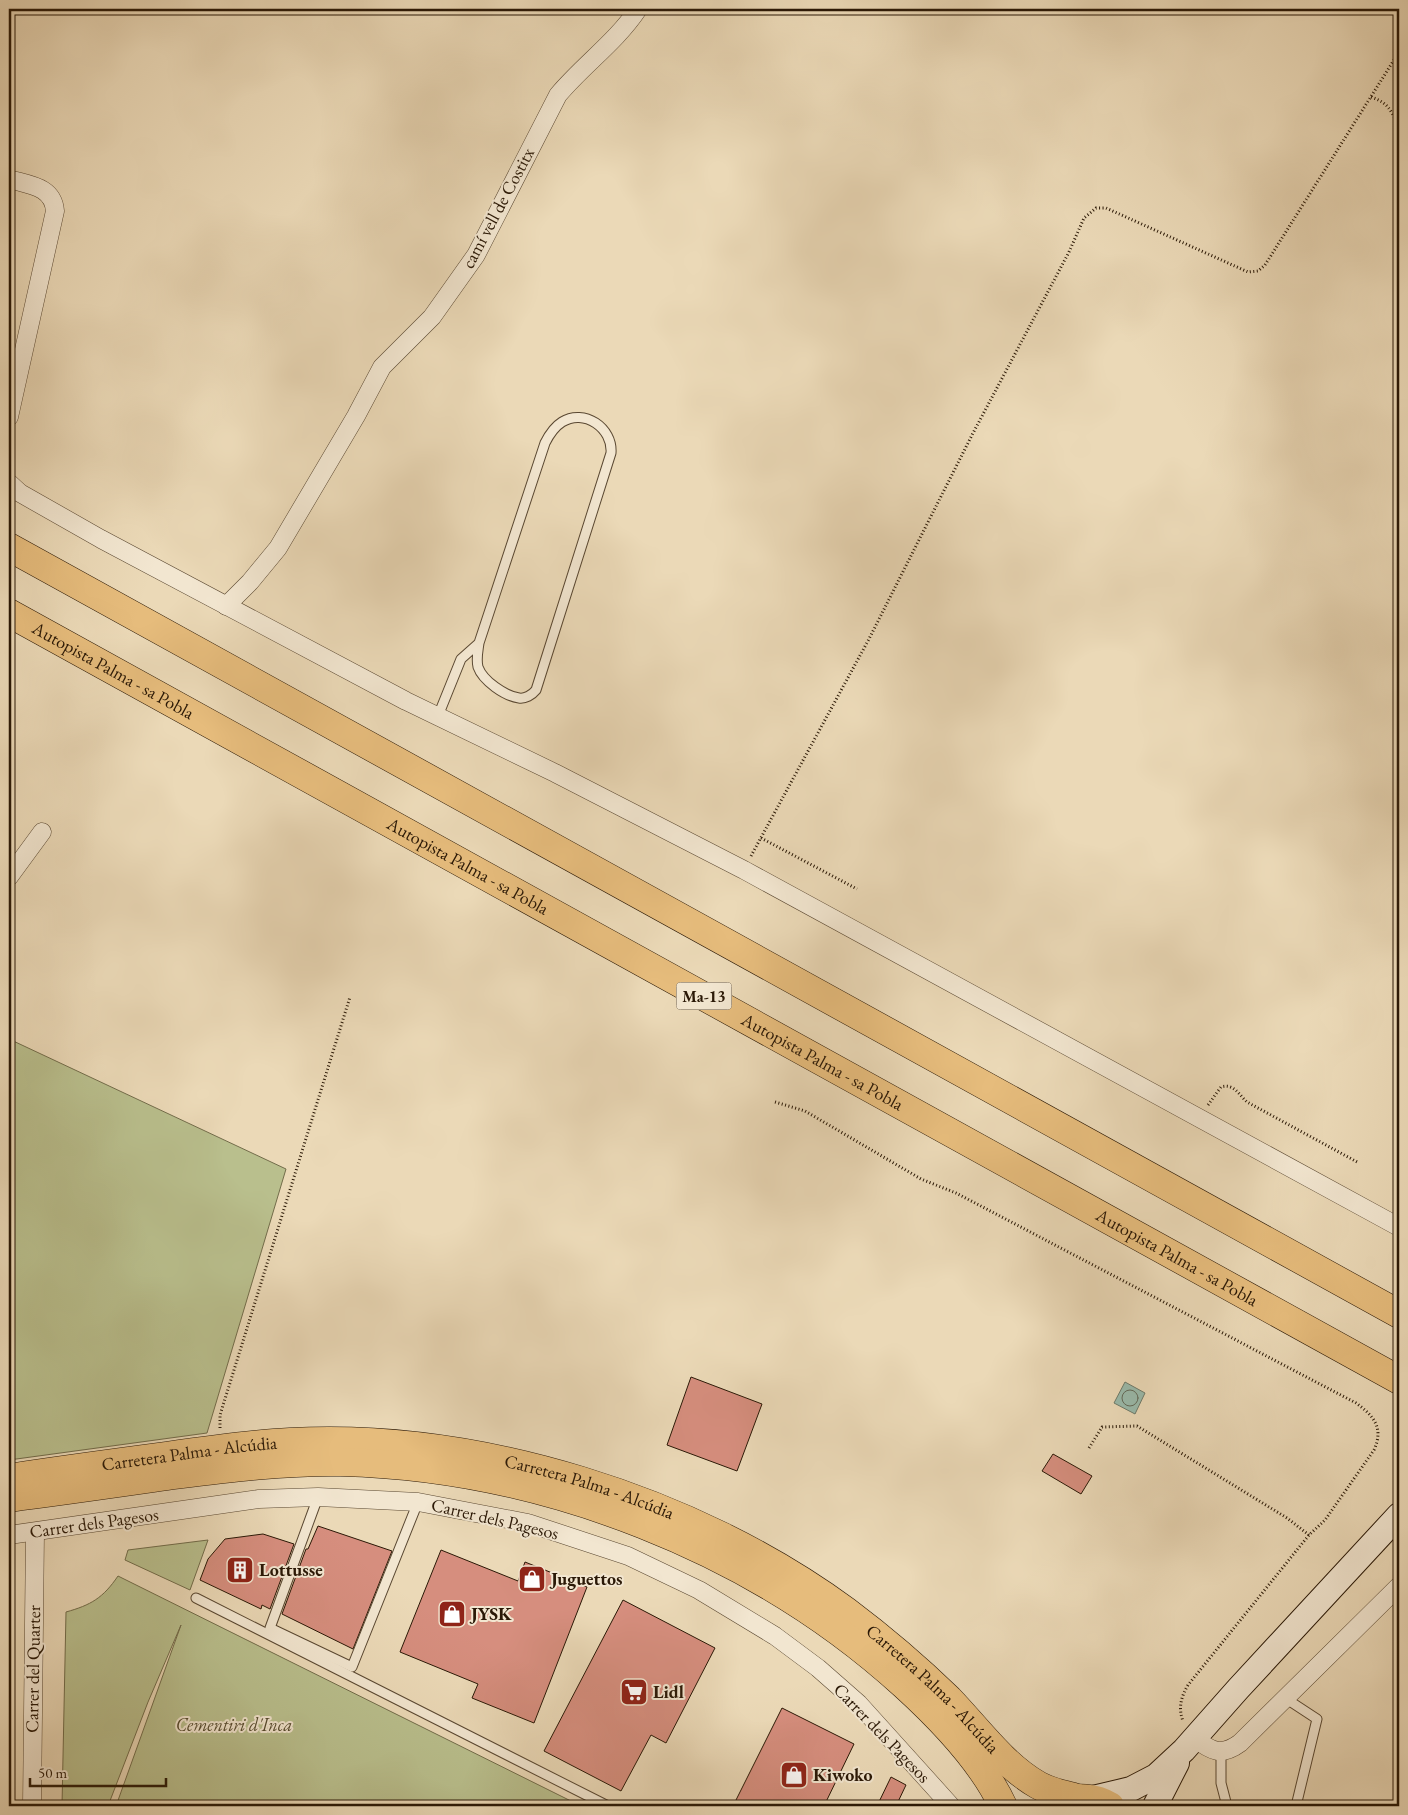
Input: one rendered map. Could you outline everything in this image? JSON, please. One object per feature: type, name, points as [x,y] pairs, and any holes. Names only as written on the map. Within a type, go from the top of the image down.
[{"type":"highway","points":[[9,547],[1399,1314]]},
{"type":"highway","name":"Autopista Palma - sa Pobla","points":[[9,613],[1399,1380]]},
{"type":"highway","name":"Carretera Palma - Alcúdia","points":[[9,1478],[221,1448],[323,1441],[382,1444],[457,1452],[524,1465],[555,1474],[617,1493],[673,1515],[743,1547],[809,1586],[841,1607],[917,1669],[950,1700],[1017,1771],[1039,1786],[1092,1801]]},
{"type":"highway","name":"Carretera Palma - Alcúdia","points":[[9,1498],[258,1464],[343,1462],[404,1466],[468,1474],[590,1505],[687,1543],[725,1561],[781,1592],[850,1639],[929,1708],[970,1755],[990,1783],[1003,1806]]},
{"type":"highway","points":[[1051,1806],[1064,1800],[1092,1801]]},
{"type":"main road","points":[[1092,1801],[1126,1791],[1149,1781],[1189,1744],[1399,1516]]},
{"type":"main road","points":[[1156,1806],[1189,1744]]},
{"type":"street","name":"camí vell de Costitx","points":[[226,606],[250,582],[278,548],[356,416],[382,368],[432,316],[476,255],[558,95],[576,75],[612,42],[638,9]]},
{"type":"street","points":[[9,179],[44,190],[52,199],[54,211],[9,417]]},
{"type":"street","points":[[9,483],[28,498],[226,606],[438,716],[555,773],[744,870],[1399,1227]]},
{"type":"street","points":[[9,877],[42,832]]},
{"type":"street","name":"Carrer dels Pagesos","points":[[9,1535],[259,1499],[318,1497],[418,1502],[528,1523],[628,1556],[699,1590],[775,1636],[818,1668],[859,1704],[951,1806]]},
{"type":"street","name":"Carrer del Quarter","points":[[32,1806],[35,1532]]},
{"type":"street","points":[[1189,1744],[1221,1751],[1232,1748],[1240,1743],[1399,1586]]},
{"type":"lane","points":[[438,716],[461,659],[479,643],[544,443],[555,428],[568,419],[577,417],[598,424],[608,434],[611,453],[536,690],[530,696],[517,698],[490,683],[481,674],[477,662],[479,643]]},
{"type":"lane","points":[[318,1497],[270,1628],[352,1667],[418,1502]]},
{"type":"lane","points":[[196,1598],[608,1806]]},
{"type":"lane","points":[[1285,1698],[1317,1719],[1296,1806]]},
{"type":"lane","points":[[1221,1751],[1221,1783],[1227,1806]]},
{"type":"path","points":[[744,870],[869,639],[972,435],[1069,252],[1084,218],[1096,208],[1106,208],[1248,272],[1258,271],[1266,265],[1399,52]]},
{"type":"path","points":[[1370,97],[1387,105],[1399,126]]},
{"type":"path","points":[[761,838],[857,889]]},
{"type":"path","points":[[221,1448],[220,1415],[350,997]]},
{"type":"path","points":[[1199,1118],[1218,1090],[1229,1086],[1247,1102],[1359,1163]]},
{"type":"path","points":[[775,1102],[805,1110],[922,1179],[956,1193],[1356,1403],[1374,1419],[1378,1434],[1378,1443],[1374,1450],[1325,1520],[1309,1535],[1184,1692],[1181,1700],[1181,1714],[1189,1744]]},
{"type":"path","points":[[1089,1448],[1102,1427],[1136,1426],[1287,1518],[1309,1535]]},
{"type":"green space","points":[[9,1039],[286,1169],[207,1433],[9,1460]]},
{"type":"green space","points":[[208,1540],[190,1590],[125,1560],[128,1550]]},
{"type":"green space","name":"Cementiri d'Inca","points":[[118,1576],[581,1806],[116,1806],[181,1625],[148,1702],[108,1806],[62,1806],[66,1612],[83,1607],[96,1600]]},
{"type":"water","points":[[1125,1382],[1145,1393],[1135,1414],[1114,1403]]},
{"type":"building","points":[[691,1377],[762,1404],[737,1471],[667,1445]]},
{"type":"building","points":[[1053,1454],[1092,1476],[1081,1494],[1042,1471]]},
{"type":"building","points":[[318,1526],[392,1551],[353,1649],[282,1614],[306,1549],[308,1549]]},
{"type":"building","name":"Lottusse","points":[[263,1534],[294,1544],[270,1609],[262,1605],[261,1609],[200,1580],[208,1559],[225,1539]]},
{"type":"building","points":[[441,1550],[518,1581],[525,1562],[587,1587],[534,1723],[472,1698],[478,1684],[400,1652]]},
{"type":"building","name":"Lidl","points":[[623,1600],[715,1648],[666,1743],[651,1735],[621,1791],[544,1751]]},
{"type":"building","name":"Kiwoko","points":[[782,1708],[854,1744],[824,1806],[733,1806]]},
{"type":"building","points":[[891,1777],[906,1785],[896,1806],[877,1806]]},
{"type":"place","name":"Lottusse","points":[[240,1570]]},
{"type":"place","name":"Juguettos","points":[[532,1579]]},
{"type":"place","name":"JYSK","points":[[452,1614]]},
{"type":"place","name":"Lidl","points":[[634,1692]]},
{"type":"place","name":"Kiwoko","points":[[794,1775]]}]
